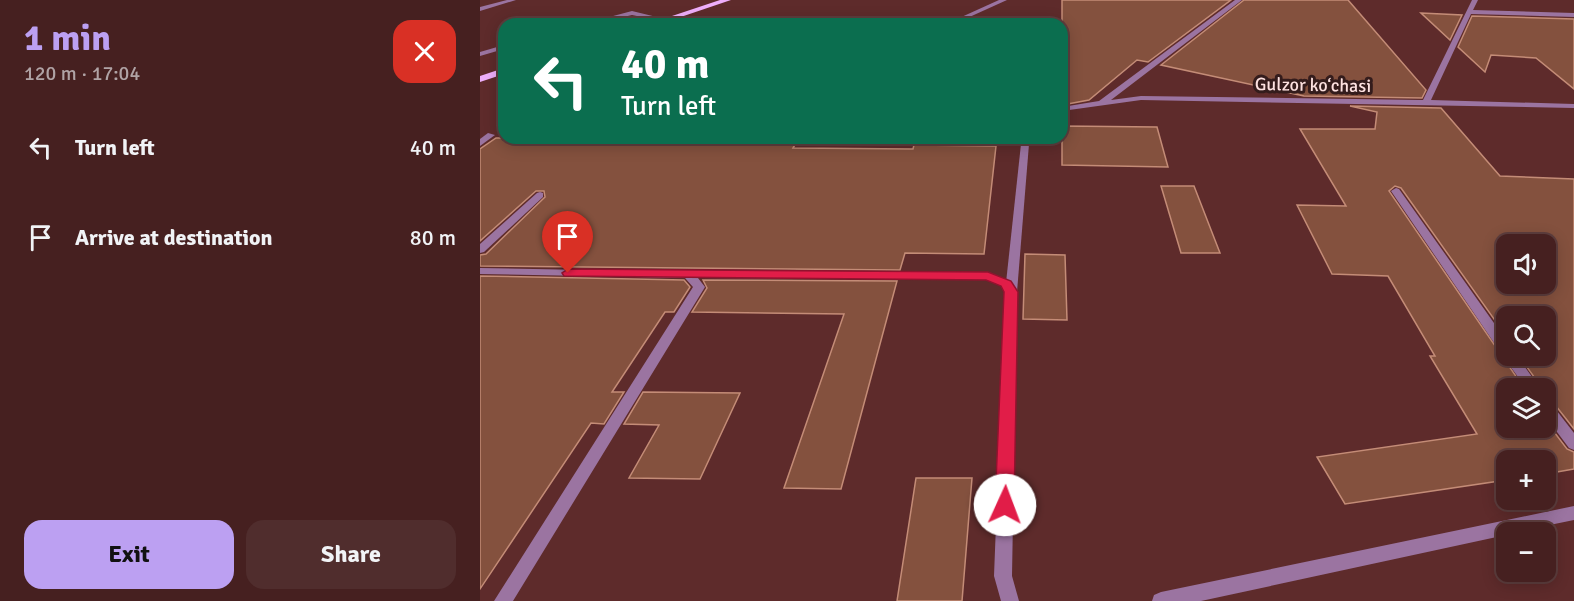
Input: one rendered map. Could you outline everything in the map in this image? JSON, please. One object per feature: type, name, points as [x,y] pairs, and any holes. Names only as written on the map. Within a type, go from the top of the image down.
[{"type":"main road","points":[[672,18],[727,0]]},
{"type":"main road","points":[[482,78],[498,73]]},
{"type":"street","points":[[480,9],[513,0]]},
{"type":"street","points":[[963,18],[1004,0]]},
{"type":"street","name":"Gulzor koʻchasi","points":[[1100,104],[1239,0]]},
{"type":"street","points":[[1426,102],[1475,0]]},
{"type":"street","points":[[1470,12],[1574,15]]},
{"type":"street","points":[[611,18],[632,13],[656,18]]},
{"type":"street","points":[[480,54],[498,49]]},
{"type":"street","name":"Gulzor koʻchasi","points":[[1068,108],[1141,98],[1574,106]]},
{"type":"street","points":[[480,143],[492,135]]},
{"type":"street","points":[[1010,601],[1003,576],[1011,292],[1025,144]]},
{"type":"street","points":[[1396,191],[1496,336]]},
{"type":"street","points":[[480,250],[540,195]]},
{"type":"street","points":[[480,271],[988,276],[1006,284],[1011,292]]},
{"type":"street","points":[[503,601],[699,287],[688,274]]},
{"type":"street","points":[[1556,420],[1574,444]]},
{"type":"street","points":[[1161,601],[1574,513]]},
{"type":"building","points":[[1062,0],[1231,0],[1148,62],[1137,60],[1089,100],[1068,104],[1068,18],[1062,18]]},
{"type":"building","points":[[1244,0],[1348,0],[1426,90],[1422,98],[1304,96],[1161,65]]},
{"type":"building","points":[[1421,13],[1462,15],[1450,40]]},
{"type":"building","points":[[1472,16],[1574,19],[1574,89],[1536,58],[1491,55],[1485,72],[1458,47]]},
{"type":"building","points":[[1350,106],[1441,108],[1500,176],[1574,179],[1574,429],[1556,406],[1556,378],[1535,378],[1526,366],[1556,366],[1556,306],[1496,306],[1496,322],[1401,188],[1395,186],[1389,191],[1496,347],[1496,366],[1509,366],[1517,378],[1496,378],[1496,438],[1556,438],[1556,434],[1567,449],[1574,452],[1574,469],[1556,472],[1556,450],[1496,450],[1496,481],[1345,504],[1317,457],[1477,434],[1430,356],[1435,356],[1388,276],[1332,274],[1297,205],[1346,206],[1300,129],[1375,129],[1377,112]]},
{"type":"building","points":[[1068,126],[1157,127],[1168,167],[1062,165],[1062,144],[1068,144]]},
{"type":"building","points":[[496,138],[498,138],[498,144],[795,144],[793,148],[913,149],[914,145],[996,146],[984,254],[905,253],[900,270],[480,266],[480,255],[486,254],[545,197],[544,191],[536,191],[480,241],[480,149]]},
{"type":"building","points":[[1161,186],[1194,186],[1220,253],[1181,253]]},
{"type":"building","points":[[1025,254],[1065,255],[1067,320],[1023,319]]},
{"type":"building","points":[[480,276],[684,280],[690,287],[674,312],[665,312],[612,392],[624,392],[604,424],[591,423],[480,589]]},
{"type":"building","points":[[703,280],[897,281],[841,489],[784,488],[844,314],[692,312],[707,288]]},
{"type":"building","points":[[643,392],[740,393],[700,479],[629,478],[659,425],[624,424]]},
{"type":"building","points":[[916,478],[972,478],[962,601],[897,601]]},
{"type":"route","points":[[568,273],[988,276],[1006,284],[1011,292],[1005,505]]}]
